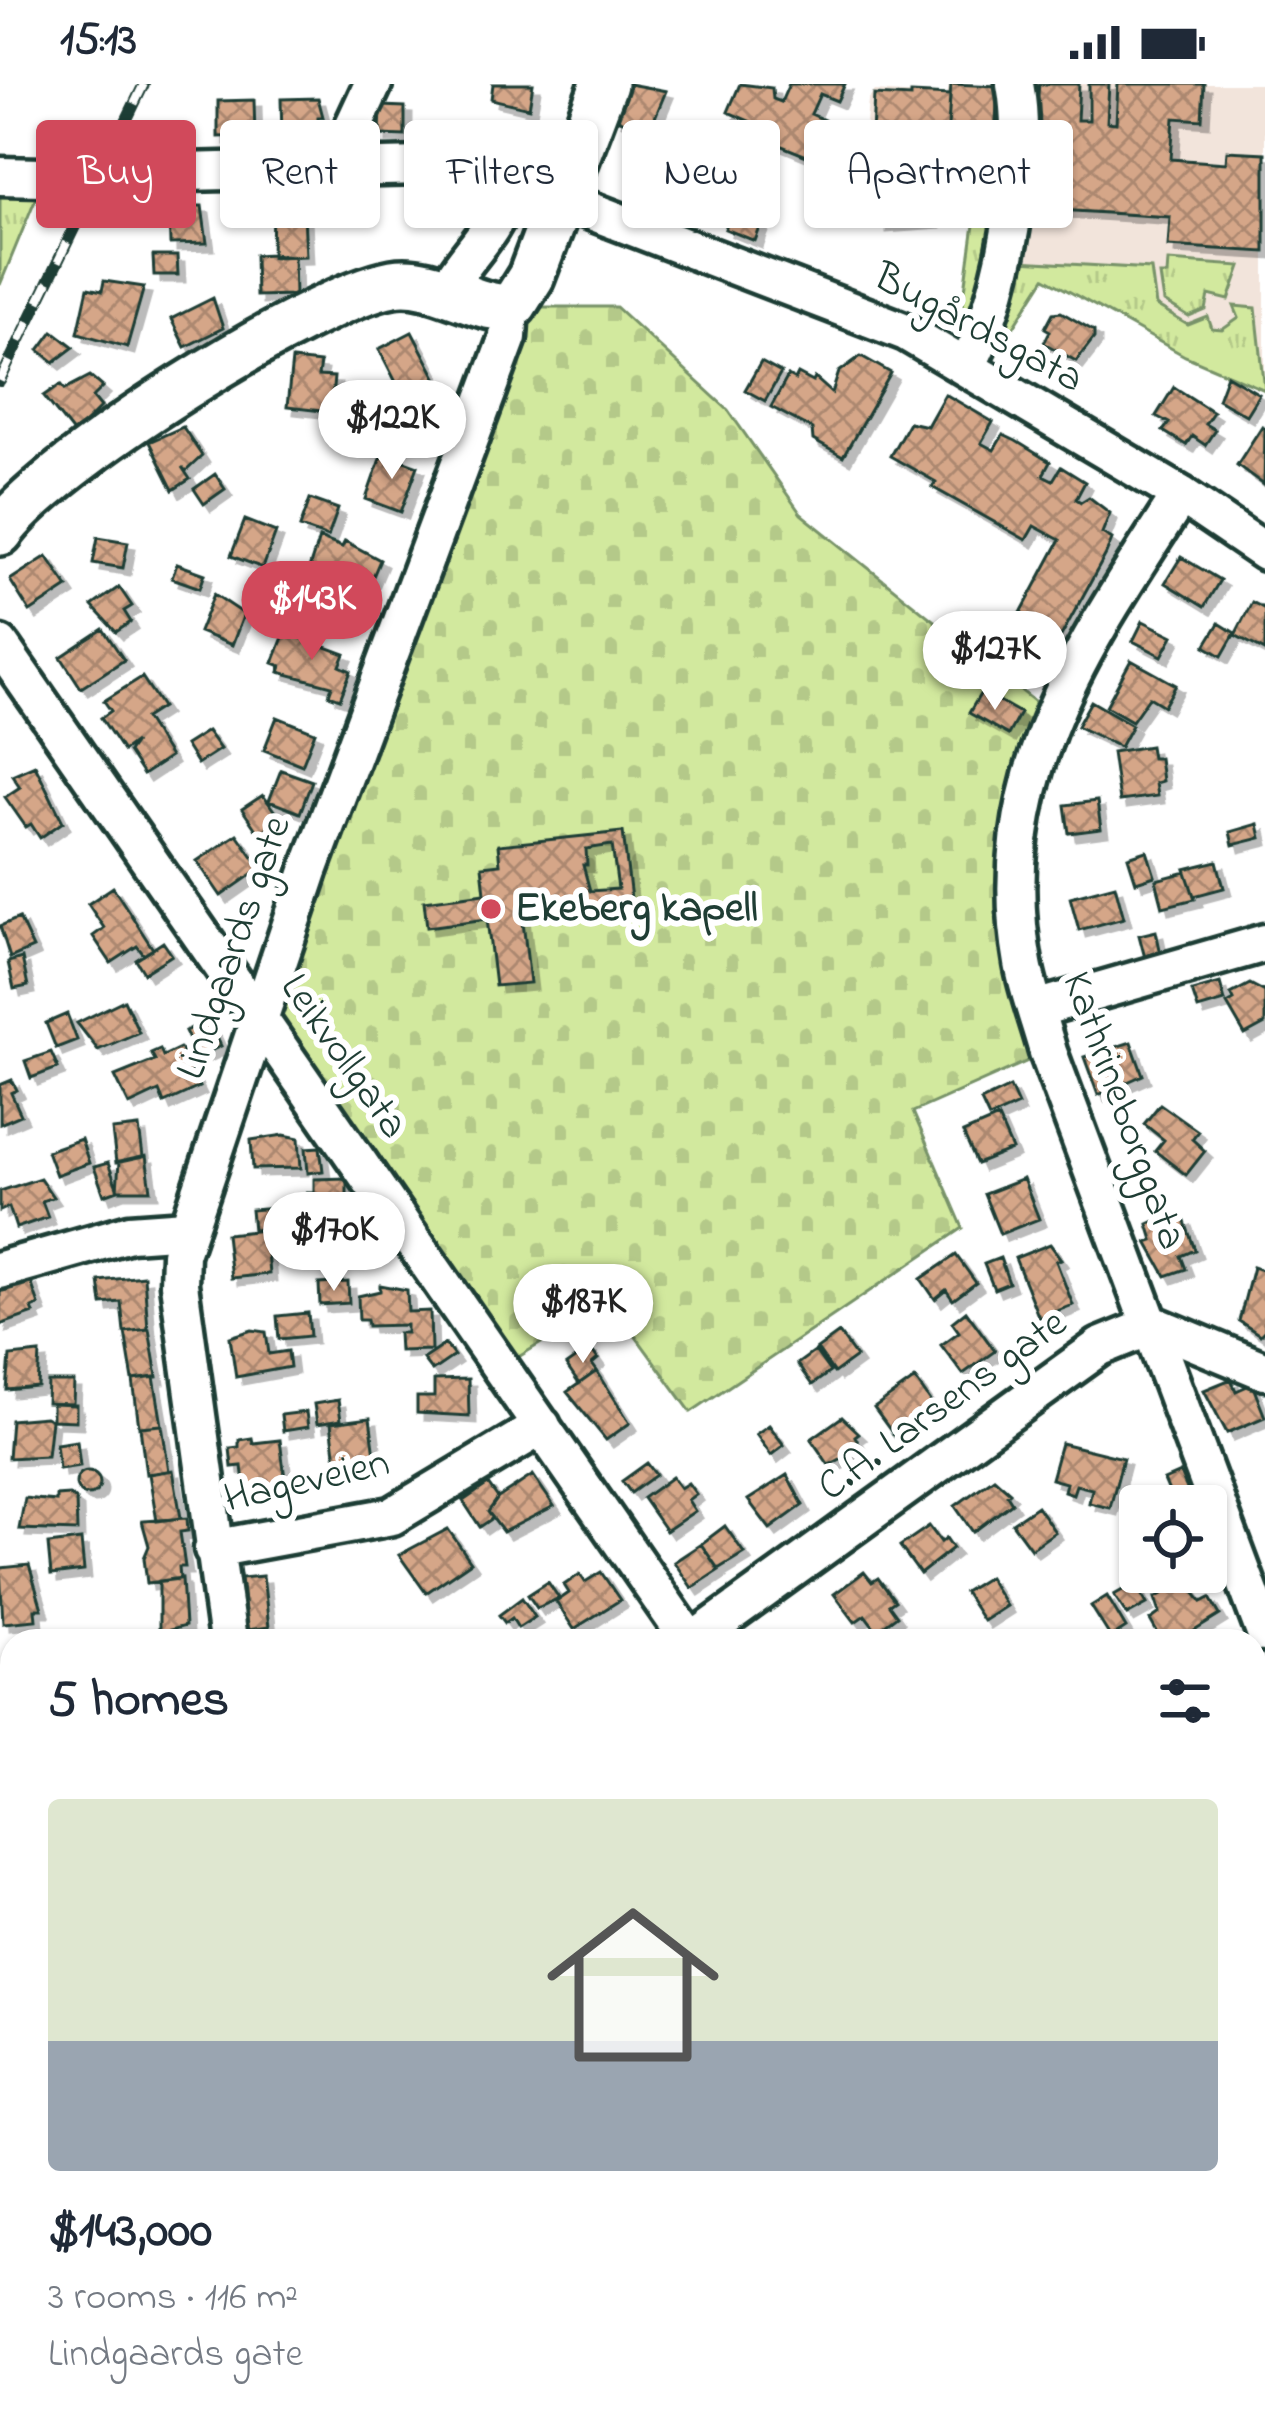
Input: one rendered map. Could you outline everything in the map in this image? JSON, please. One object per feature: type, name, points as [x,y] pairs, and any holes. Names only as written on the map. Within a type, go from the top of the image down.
[{"type":"main road","points":[[590,120],[604,84]]},
{"type":"main road","points":[[0,532],[45,487],[146,413],[245,351],[368,290],[409,281],[448,288],[494,310],[510,308],[531,277],[549,228]]},
{"type":"street","points":[[356,120],[373,84]]},
{"type":"street","points":[[966,368],[1007,255],[1014,212],[1015,84]]},
{"type":"street","points":[[380,168],[463,165],[491,178],[502,206],[495,226],[464,258],[448,288]]},
{"type":"street","points":[[0,176],[220,172]]},
{"type":"street","name":"Bugårdsgata","points":[[598,213],[906,332],[1181,495],[1265,552]]},
{"type":"street","name":"Lindgaards gate","points":[[226,1629],[179,1284],[186,1229],[259,1014],[508,337],[510,308]]},
{"type":"street","name":"Kathrineborggata","points":[[1181,495],[1049,713],[1021,814],[1017,873],[1023,964],[1263,1629]]},
{"type":"street","name":"Leikvollgata","points":[[0,645],[683,1629]]},
{"type":"street","points":[[1036,1009],[1265,943]]},
{"type":"street","points":[[0,1270],[130,1233],[186,1229]]},
{"type":"street","points":[[1154,1325],[1265,1371]]},
{"type":"street","name":"C.A. Larsens gate","points":[[708,1629],[1100,1347],[1154,1325]]},
{"type":"street","name":"Hageveien","points":[[213,1549],[392,1516],[542,1426]]},
{"type":"shaded area","points":[[949,84],[1265,84],[1265,390],[1185,356],[1045,278],[990,365],[957,346],[973,228],[1073,228],[1073,120],[866,120],[868,100],[875,91],[947,96]]},
{"type":"green space","points":[[0,195],[36,195],[36,197],[0,285]]},
{"type":"green space","points":[[974,228],[996,228],[967,335],[958,341]]},
{"type":"green space","points":[[1019,261],[1151,269],[1156,306],[1188,325],[1208,317],[1212,329],[1222,330],[1239,318],[1234,306],[1256,308],[1265,390],[1185,356],[1045,278],[995,356],[988,351]]},
{"type":"green space","points":[[1168,261],[1241,266],[1229,300],[1209,295],[1206,310],[1189,317],[1164,302],[1160,275],[1167,275]]},
{"type":"green space","points":[[510,307],[616,307],[728,410],[801,514],[1049,713],[1021,814],[1048,1052],[913,1112],[963,1228],[691,1412],[610,1301],[502,1367],[259,1014]]},
{"type":"building","points":[[493,84],[533,84],[529,108],[491,99]]},
{"type":"building","points":[[629,84],[666,91],[654,120],[615,118]]},
{"type":"building","points":[[740,84],[772,88],[773,99],[781,102],[789,84],[845,84],[837,101],[820,94],[811,114],[824,120],[804,120],[804,155],[780,145],[780,120],[747,120],[728,112]]},
{"type":"building","points":[[951,84],[998,86],[996,120],[948,120]]},
{"type":"building","points":[[1039,84],[1079,84],[1077,120],[1089,120],[1089,84],[1109,84],[1107,122],[1116,123],[1118,84],[1204,84],[1202,120],[1174,118],[1171,159],[1226,163],[1227,151],[1265,153],[1265,252],[1168,246],[1170,217],[1073,211],[1073,120],[1036,120]]},
{"type":"building","points":[[911,93],[950,95],[948,120],[873,120],[874,95],[911,97]]},
{"type":"building","points":[[318,98],[323,117],[282,120],[281,99]]},
{"type":"building","points":[[254,100],[255,120],[220,120],[218,137],[218,101]]},
{"type":"building","points":[[381,106],[405,107],[404,136],[380,135]]},
{"type":"building","points":[[196,206],[202,206],[207,243],[170,244],[170,228],[196,228]]},
{"type":"building","points":[[273,228],[305,228],[306,256],[272,257]]},
{"type":"building","points":[[725,228],[760,228],[755,241]]},
{"type":"building","points":[[255,255],[294,256],[295,295],[256,296]]},
{"type":"building","points":[[153,256],[177,256],[178,275],[154,275]]},
{"type":"building","points":[[104,281],[144,287],[127,347],[78,333],[88,288],[102,291]]},
{"type":"building","points":[[213,298],[223,328],[185,347],[171,319]]},
{"type":"building","points":[[1061,312],[1094,331],[1094,338],[1076,361],[1044,343],[1053,313]]},
{"type":"building","points":[[53,331],[74,347],[54,362],[39,350]]},
{"type":"building","points":[[412,332],[438,381],[417,397],[415,393],[404,398],[379,349]]},
{"type":"building","points":[[861,356],[891,373],[843,457],[813,440],[812,429],[771,407],[788,376],[795,380],[798,374],[813,382],[815,378],[832,393],[839,372]]},
{"type":"building","points":[[292,360],[320,363],[318,376],[334,377],[331,412],[287,407]]},
{"type":"building","points":[[761,362],[781,373],[765,401],[745,390]]},
{"type":"building","points":[[1227,375],[1259,394],[1246,415],[1218,399]]},
{"type":"building","points":[[90,376],[103,387],[93,397],[101,407],[74,434],[44,396],[61,384],[65,389]]},
{"type":"building","points":[[358,387],[370,411],[356,418],[345,393]]},
{"type":"building","points":[[1174,387],[1213,412],[1205,424],[1215,430],[1205,445],[1192,436],[1186,445],[1163,431],[1169,423],[1156,416]]},
{"type":"building","points":[[945,394],[993,422],[981,443],[994,450],[1003,435],[1016,441],[1050,462],[1043,475],[1053,480],[1061,467],[1085,482],[1076,499],[1081,502],[1089,497],[1110,513],[1102,533],[1112,539],[1106,554],[1037,680],[1003,661],[1007,654],[1001,650],[1060,540],[1034,526],[1026,540],[932,487],[936,482],[890,456],[909,422],[927,426]]},
{"type":"building","points":[[183,427],[202,456],[186,471],[182,467],[190,479],[173,490],[149,442]]},
{"type":"building","points":[[1265,428],[1264,485],[1237,465]]},
{"type":"building","points":[[382,453],[418,466],[401,512],[366,499]]},
{"type":"building","points":[[215,474],[225,489],[204,504],[194,489]]},
{"type":"building","points":[[310,499],[338,509],[328,537],[300,527]]},
{"type":"building","points":[[245,520],[276,532],[263,568],[231,556]]},
{"type":"building","points":[[98,537],[128,542],[123,568],[93,563]]},
{"type":"building","points":[[319,538],[342,547],[345,541],[380,560],[363,600],[351,595],[354,587],[320,575],[318,583],[306,578]]},
{"type":"building","points":[[47,556],[68,587],[30,612],[10,580]]},
{"type":"building","points":[[1181,557],[1220,580],[1204,607],[1165,583]]},
{"type":"building","points":[[177,564],[205,574],[200,588],[172,578]]},
{"type":"building","points":[[119,587],[132,606],[124,611],[131,622],[116,632],[92,606]]},
{"type":"building","points":[[214,594],[244,614],[232,645],[199,632]]},
{"type":"building","points":[[1252,602],[1265,609],[1265,651],[1235,635]]},
{"type":"building","points":[[1143,621],[1173,636],[1162,656],[1133,641]]},
{"type":"building","points":[[1219,623],[1235,633],[1222,656],[1205,646]]},
{"type":"building","points":[[103,629],[124,660],[81,688],[61,657]]},
{"type":"building","points":[[285,632],[345,654],[340,666],[351,671],[340,699],[329,695],[332,686],[279,672],[281,666],[273,663]]},
{"type":"building","points":[[1131,660],[1176,685],[1164,706],[1149,697],[1132,721],[1106,706]]},
{"type":"building","points":[[142,677],[162,707],[145,718],[170,757],[143,775],[128,752],[135,742],[123,751],[101,718],[111,711],[104,701]]},
{"type":"building","points":[[982,691],[1020,713],[1008,735],[969,713]]},
{"type":"building","points":[[1091,701],[1132,725],[1120,747],[1077,726]]},
{"type":"building","points":[[277,717],[315,732],[302,765],[264,750]]},
{"type":"building","points":[[207,731],[220,749],[197,764],[185,745]]},
{"type":"building","points":[[1150,746],[1152,758],[1159,758],[1162,781],[1155,783],[1157,796],[1119,801],[1112,752]]},
{"type":"building","points":[[35,765],[63,822],[40,838],[5,797],[20,787],[12,775]]},
{"type":"building","points":[[281,770],[312,781],[300,813],[269,801]]},
{"type":"building","points":[[263,795],[280,819],[259,834],[242,809]]},
{"type":"building","points":[[1097,801],[1101,829],[1069,833],[1065,805]]},
{"type":"building","points":[[1258,824],[1261,838],[1233,845],[1230,832]]},
{"type":"building","name":"Ekeberg kapell","points":[[623,832],[631,899],[522,913],[530,983],[495,986],[487,919],[427,927],[424,901],[485,893],[482,866],[500,864],[498,845]],"holes":[[[612,845],[618,889],[590,891],[583,865],[587,865],[586,849]]]},
{"type":"building","points":[[237,834],[261,868],[221,896],[197,861]]},
{"type":"building","points":[[1147,851],[1155,876],[1136,882],[1128,857]]},
{"type":"building","points":[[1217,861],[1224,888],[1194,896],[1185,869]]},
{"type":"building","points":[[1186,872],[1195,899],[1163,907],[1156,880]]},
{"type":"building","points":[[1115,885],[1124,918],[1079,930],[1070,897]]},
{"type":"building","points":[[113,887],[153,949],[144,955],[137,946],[111,963],[93,936],[104,928],[88,904]]},
{"type":"building","points":[[19,918],[33,948],[10,958],[0,926]]},
{"type":"building","points":[[1156,931],[1161,954],[1145,958],[1139,935]]},
{"type":"building","points":[[163,942],[172,955],[144,973],[136,960]]},
{"type":"building","points":[[22,958],[28,986],[14,989],[8,962]]},
{"type":"building","points":[[1220,983],[1225,1001],[1198,1009],[1192,991]]},
{"type":"building","points":[[1250,984],[1265,992],[1265,1024],[1245,1035],[1227,1004],[1234,1000],[1231,994]]},
{"type":"building","points":[[124,1000],[139,1032],[98,1050],[77,1023]]},
{"type":"building","points":[[67,1014],[77,1040],[56,1048],[46,1023]]},
{"type":"building","points":[[209,1020],[221,1046],[197,1057],[185,1031]]},
{"type":"building","points":[[1131,1042],[1143,1075],[1098,1095],[1084,1057]]},
{"type":"building","points":[[180,1048],[199,1087],[164,1103],[159,1091],[129,1105],[115,1076],[155,1060],[151,1053],[160,1049],[163,1056]]},
{"type":"building","points":[[51,1052],[58,1068],[31,1078],[25,1061]]},
{"type":"building","points":[[12,1080],[17,1090],[11,1093],[21,1115],[0,1124],[0,1085]]},
{"type":"building","points":[[1010,1087],[1018,1105],[989,1118],[981,1101]]},
{"type":"building","points":[[1160,1104],[1198,1131],[1192,1139],[1205,1151],[1186,1175],[1155,1151],[1164,1140],[1144,1124]]},
{"type":"building","points":[[998,1118],[1012,1150],[977,1164],[963,1133]]},
{"type":"building","points":[[139,1127],[143,1157],[116,1163],[112,1130]]},
{"type":"building","points":[[284,1135],[299,1138],[301,1168],[253,1169],[251,1140]]},
{"type":"building","points":[[81,1139],[89,1163],[56,1175],[47,1151]]},
{"type":"building","points":[[320,1147],[323,1171],[308,1173],[306,1148]]},
{"type":"building","points":[[146,1156],[151,1190],[117,1190],[119,1162]]},
{"type":"building","points":[[108,1163],[118,1190],[104,1195],[94,1167]]},
{"type":"building","points":[[40,1178],[53,1197],[42,1201],[48,1217],[16,1228],[9,1207],[0,1211],[0,1191]]},
{"type":"building","points":[[347,1178],[347,1241],[309,1236],[307,1192],[314,1192],[314,1179]]},
{"type":"building","points":[[1023,1179],[1039,1219],[1000,1234],[984,1194]]},
{"type":"building","points":[[274,1208],[276,1228],[253,1230],[251,1210]]},
{"type":"building","points":[[1172,1213],[1175,1222],[1184,1219],[1195,1250],[1181,1256],[1186,1269],[1166,1276],[1147,1242],[1153,1240],[1148,1224]]},
{"type":"building","points":[[265,1230],[269,1274],[231,1278],[226,1234]]},
{"type":"building","points":[[1050,1244],[1061,1259],[1056,1261],[1073,1305],[1039,1318],[1015,1258]]},
{"type":"building","points":[[956,1255],[976,1283],[953,1300],[946,1290],[935,1299],[921,1279]]},
{"type":"building","points":[[1000,1258],[1009,1283],[994,1289],[984,1264]]},
{"type":"building","points":[[1253,1267],[1265,1271],[1265,1330],[1260,1335],[1239,1321]]},
{"type":"building","points":[[144,1276],[148,1329],[124,1332],[121,1302],[102,1304],[99,1281]]},
{"type":"building","points":[[30,1279],[39,1305],[32,1308],[34,1313],[0,1325],[0,1289]]},
{"type":"building","points":[[348,1282],[349,1303],[320,1305],[319,1284]]},
{"type":"building","points":[[380,1285],[407,1290],[408,1312],[430,1311],[431,1350],[399,1351],[398,1333],[406,1333],[406,1325],[368,1326],[367,1320],[359,1320],[358,1296],[380,1291]]},
{"type":"building","points":[[966,1311],[995,1351],[963,1374],[941,1345],[959,1332],[952,1322]]},
{"type":"building","points":[[308,1313],[310,1336],[279,1339],[277,1316]]},
{"type":"building","points":[[149,1329],[157,1377],[133,1380],[125,1332]]},
{"type":"building","points":[[252,1330],[266,1332],[269,1354],[288,1351],[290,1367],[236,1377],[230,1337]]},
{"type":"building","points":[[839,1333],[856,1357],[834,1373],[817,1349]]},
{"type":"building","points":[[445,1344],[454,1356],[432,1371],[423,1359]]},
{"type":"building","points":[[590,1348],[598,1359],[592,1364],[597,1371],[579,1384],[566,1365]]},
{"type":"building","points":[[815,1351],[830,1372],[812,1385],[797,1364]]},
{"type":"building","points":[[40,1353],[38,1387],[7,1390],[10,1356]]},
{"type":"building","points":[[597,1371],[630,1423],[606,1440],[567,1392]]},
{"type":"building","points":[[154,1377],[162,1425],[139,1427],[133,1380]]},
{"type":"building","points":[[468,1379],[469,1416],[417,1413],[417,1397],[434,1397],[434,1380]]},
{"type":"building","points":[[915,1379],[935,1408],[895,1437],[874,1408]]},
{"type":"building","points":[[1231,1379],[1236,1391],[1252,1384],[1265,1417],[1227,1433],[1204,1390]]},
{"type":"building","points":[[48,1382],[74,1382],[73,1404],[47,1403]]},
{"type":"building","points":[[338,1400],[341,1420],[317,1424],[314,1404]]},
{"type":"building","points":[[52,1404],[76,1405],[76,1421],[52,1420]]},
{"type":"building","points":[[306,1412],[308,1427],[283,1431],[281,1415]]},
{"type":"building","points":[[842,1417],[859,1433],[855,1436],[861,1448],[829,1465],[811,1439]]},
{"type":"building","points":[[370,1418],[375,1455],[336,1460],[331,1423]]},
{"type":"building","points":[[11,1420],[51,1420],[47,1456],[8,1458]]},
{"type":"building","points":[[162,1425],[169,1471],[146,1474],[140,1427]]},
{"type":"building","points":[[769,1425],[784,1445],[771,1455],[756,1434]]},
{"type":"building","points":[[252,1438],[253,1443],[280,1440],[286,1486],[245,1491],[242,1466],[232,1467],[230,1448]]},
{"type":"building","points":[[77,1441],[80,1466],[59,1469],[56,1444]]},
{"type":"building","points":[[1061,1443],[1123,1458],[1110,1508],[1089,1503],[1092,1489],[1076,1485],[1073,1494],[1064,1491],[1066,1483],[1051,1479]]},
{"type":"building","points":[[647,1463],[656,1475],[631,1493],[622,1481]]},
{"type":"building","points":[[173,1470],[181,1518],[157,1521],[149,1474]]},
{"type":"building","points":[[88,1471],[97,1474],[97,1492],[88,1495],[79,1492],[76,1483],[79,1474]]},
{"type":"building","points":[[1180,1473],[1185,1485],[1166,1485],[1164,1480]]},
{"type":"building","points":[[533,1475],[554,1506],[503,1532],[488,1512],[498,1498]]},
{"type":"building","points":[[787,1475],[803,1505],[770,1529],[748,1500]]},
{"type":"building","points":[[672,1477],[680,1488],[688,1483],[696,1494],[688,1500],[695,1511],[666,1531],[643,1498]]},
{"type":"building","points":[[994,1478],[1010,1492],[1012,1503],[973,1532],[955,1506]]},
{"type":"building","points":[[488,1484],[498,1498],[488,1512],[493,1518],[480,1527],[463,1501]]},
{"type":"building","points":[[56,1496],[76,1500],[77,1531],[19,1529],[25,1498],[56,1501]]},
{"type":"building","points":[[1037,1506],[1055,1532],[1031,1549],[1012,1523]]},
{"type":"building","points":[[187,1518],[188,1531],[180,1532],[185,1567],[179,1567],[180,1579],[147,1583],[144,1558],[149,1546],[142,1521]]},
{"type":"building","points":[[725,1526],[744,1553],[718,1569],[701,1544]]},
{"type":"building","points":[[929,1526],[941,1542],[946,1538],[953,1548],[920,1574],[900,1546]]},
{"type":"building","points":[[448,1529],[471,1562],[426,1593],[399,1555]]},
{"type":"building","points":[[81,1540],[84,1571],[51,1575],[48,1544]]},
{"type":"building","points":[[701,1544],[719,1570],[692,1588],[674,1562]]},
{"type":"building","points":[[29,1565],[42,1609],[35,1609],[36,1620],[3,1623],[0,1568]]},
{"type":"building","points":[[601,1572],[620,1600],[574,1629],[556,1602],[569,1593],[564,1585],[580,1574],[585,1582]]},
{"type":"building","points":[[864,1572],[872,1582],[878,1578],[895,1601],[889,1605],[897,1616],[880,1629],[865,1615],[855,1622],[834,1594]]},
{"type":"building","points":[[263,1576],[269,1627],[247,1629],[241,1578]]},
{"type":"building","points":[[988,1577],[1006,1606],[983,1621],[964,1592]]},
{"type":"building","points":[[182,1578],[185,1626],[159,1629],[159,1581]]},
{"type":"building","points":[[548,1582],[559,1598],[537,1608],[528,1595]]},
{"type":"building","points":[[1141,1593],[1147,1604],[1127,1615],[1114,1595]]},
{"type":"building","points":[[1164,1593],[1195,1593],[1202,1602],[1210,1598],[1220,1615],[1197,1629],[1155,1629],[1150,1620],[1160,1613],[1155,1598]]},
{"type":"building","points":[[1107,1596],[1126,1628],[1105,1629],[1091,1606]]},
{"type":"building","points":[[522,1598],[535,1617],[518,1628],[512,1618],[505,1623],[499,1615]]},
{"type":"railway","points":[[0,381],[144,84]]},
{"type":"place","name":"Ekeberg kapell","points":[[491,909]]}]
